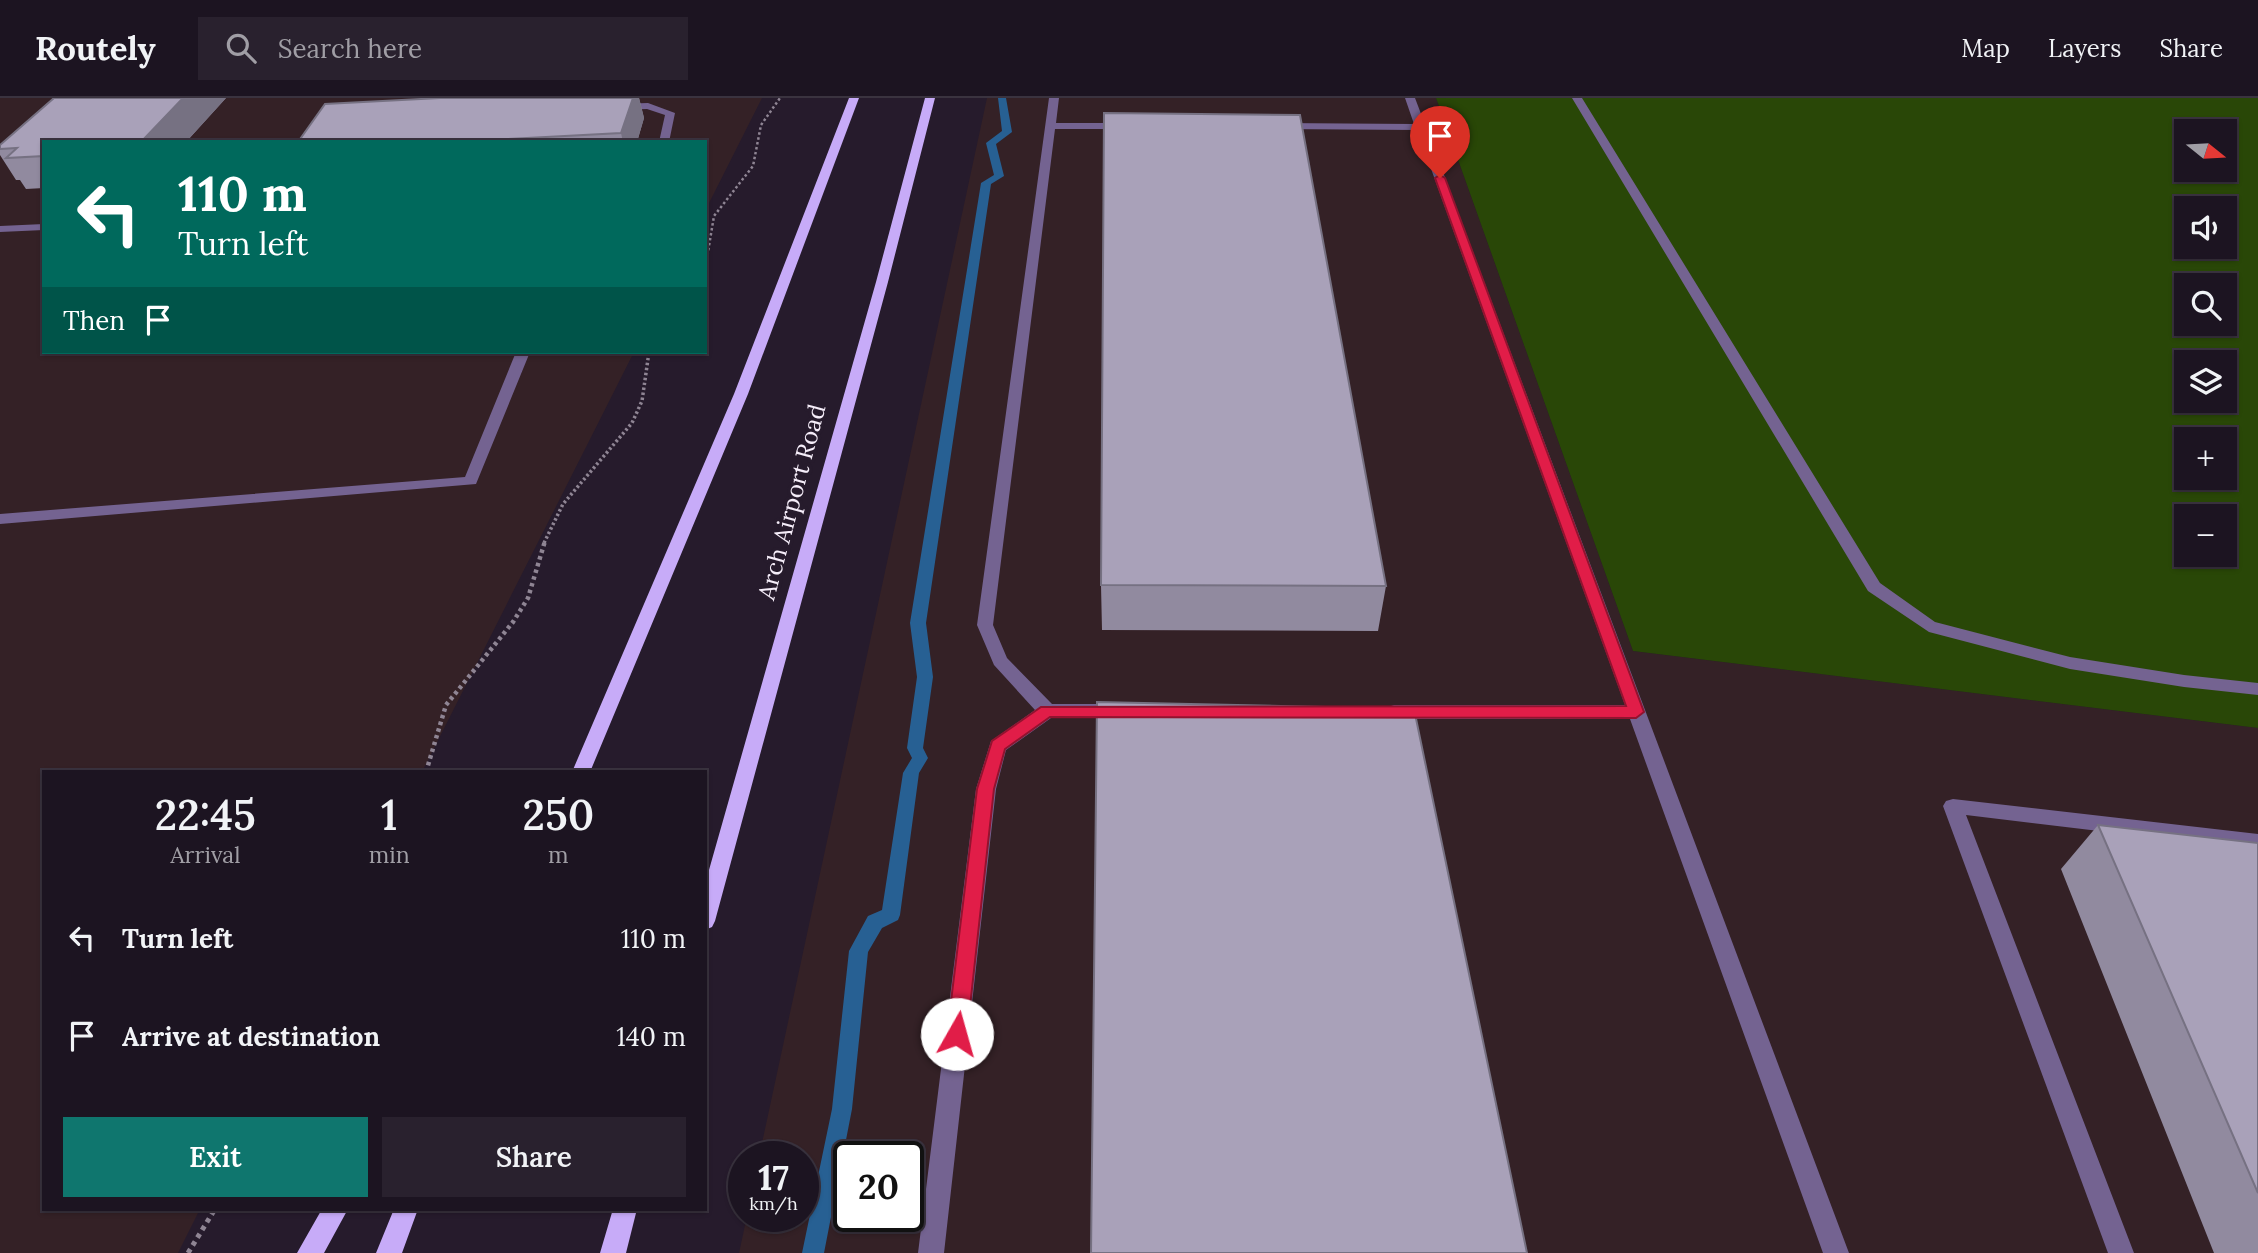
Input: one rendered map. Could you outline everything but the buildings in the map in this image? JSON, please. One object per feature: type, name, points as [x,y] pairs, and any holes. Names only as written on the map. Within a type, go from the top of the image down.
[{"type":"main road","points":[[582,770],[741,394],[854,98]]},
{"type":"main road","name":"Arch Airport Road","points":[[707,914],[930,98]]},
{"type":"main road","points":[[310,1253],[335,1211]]},
{"type":"main road","points":[[389,1253],[405,1211]]},
{"type":"main road","points":[[613,1253],[624,1211]]},
{"type":"lane","points":[[1047,711],[1000,661],[985,625],[1054,98]]},
{"type":"lane","points":[[1410,98],[1836,1253]]},
{"type":"lane","points":[[1577,98],[1874,587],[1929,626],[2070,663],[2184,681],[2258,689]]},
{"type":"lane","points":[[607,107],[648,106],[670,113],[664,140]]},
{"type":"lane","points":[[1051,126],[1147,126]]},
{"type":"lane","points":[[1270,126],[1421,127]]},
{"type":"lane","points":[[0,229],[42,227]]},
{"type":"lane","points":[[0,519],[471,481],[522,354]]},
{"type":"lane","points":[[931,1253],[986,789],[998,746],[1047,711],[1143,711]]},
{"type":"lane","points":[[1376,712],[1636,712]]},
{"type":"lane","points":[[2121,1253],[1953,806],[2258,842]]},
{"type":"path","points":[[707,256],[713,215],[753,166],[757,158],[760,122],[780,98]]},
{"type":"path","points":[[427,770],[446,705],[513,622],[528,598],[544,546],[563,504],[632,423],[642,401],[649,354]]},
{"type":"path","points":[[188,1253],[214,1211]]},
{"type":"shaded area","points":[[0,98],[762,98],[707,207],[707,140],[42,140],[42,354],[633,354],[423,770],[42,770],[42,1211],[199,1211],[178,1253],[0,1253]]},
{"type":"shaded area","points":[[987,98],[1436,98],[1633,651],[2258,728],[2258,1253],[739,1253],[744,1232],[819,1232],[819,1141],[762,1141]]},
{"type":"green space","points":[[1436,98],[2258,98],[2258,728],[1633,651]]},
{"type":"waterway","points":[[813,1253],[842,1109],[859,951],[875,922],[891,915],[911,773],[920,758],[915,748],[925,677],[918,623],[986,183],[999,176],[991,143],[1007,132],[1002,98]]},
{"type":"route","points":[[957,1034],[986,789],[998,746],[1047,711],[1636,712],[1440,178]]}]
